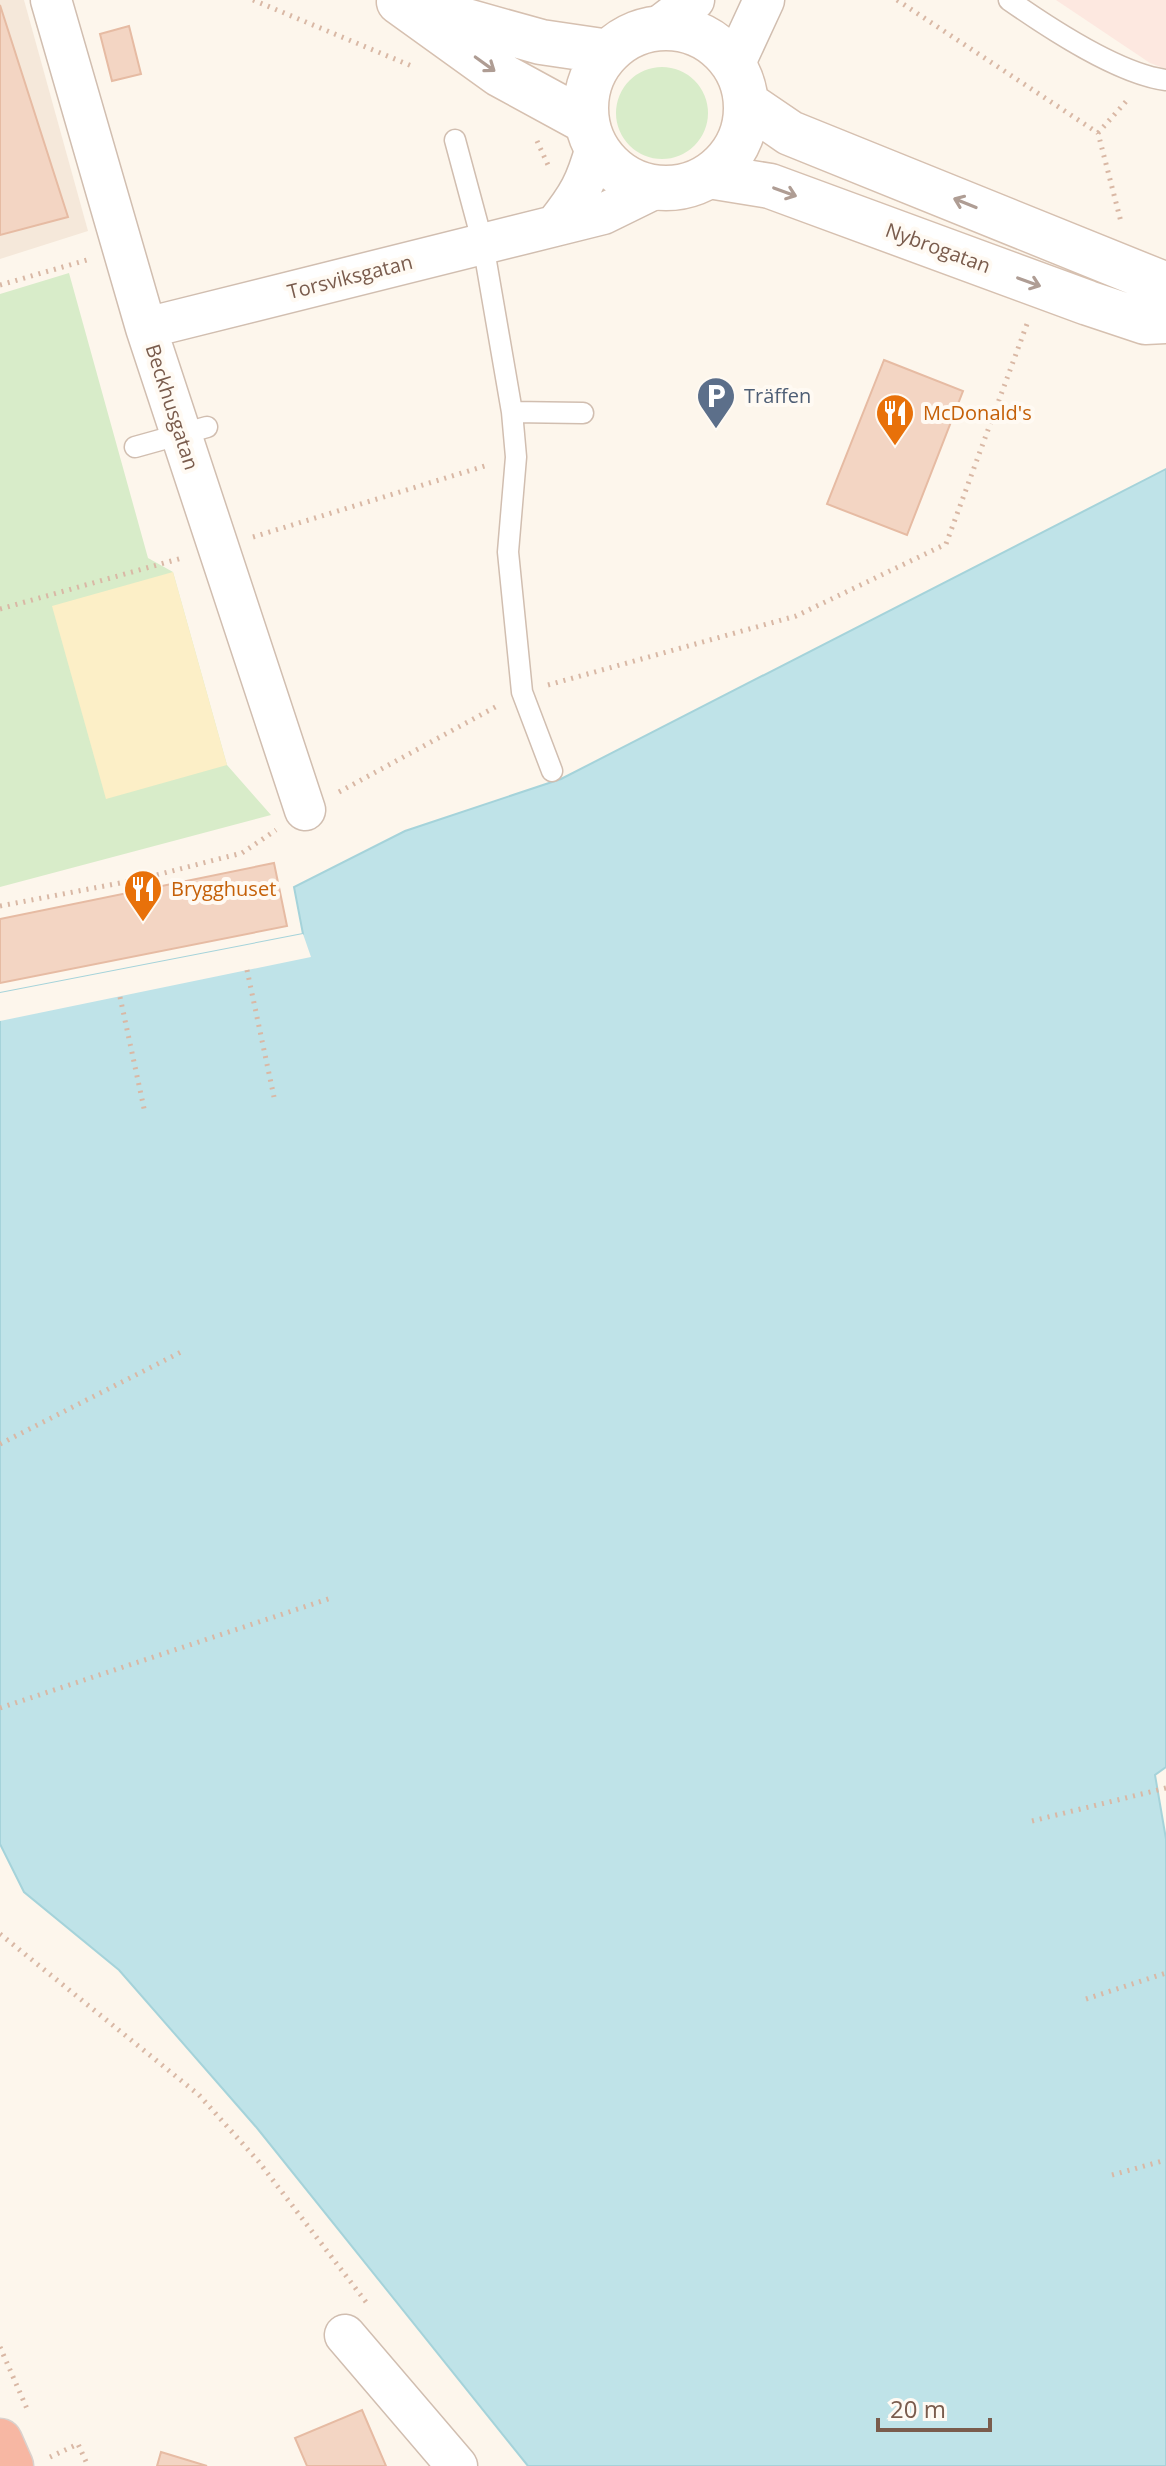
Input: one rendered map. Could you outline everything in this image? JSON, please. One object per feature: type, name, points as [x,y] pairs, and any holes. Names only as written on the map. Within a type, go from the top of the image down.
[{"type":"highway","points":[[0,2441],[30,2462]]},
{"type":"main road","points":[[396,1],[541,42],[609,52]]},
{"type":"main road","points":[[396,1],[591,134]]},
{"type":"main road","points":[[740,84],[743,131],[737,144],[730,156],[709,176],[685,186],[658,187],[633,181],[611,167],[591,134],[587,97],[594,73],[609,52],[630,36],[656,29],[679,29],[700,35],[719,48],[740,84],[790,133],[1146,276],[1166,287]]},
{"type":"main road","name":"Nybrogatan","points":[[709,176],[770,186],[1088,303],[1145,322],[1166,321]]},
{"type":"street","name":"Beckhusgatan","points":[[51,0],[146,328],[194,430],[305,810]]},
{"type":"street","points":[[656,29],[694,0]]},
{"type":"street","points":[[740,84],[764,0]]},
{"type":"street","points":[[555,226],[586,183],[591,134]]},
{"type":"street","name":"Torsviksgatan","points":[[146,328],[603,214],[658,187]]},
{"type":"street","points":[[360,2325],[457,2466]]},
{"type":"lane","points":[[1009,0],[1061,36],[1157,79]]},
{"type":"lane","points":[[455,140],[483,244],[512,412],[516,457],[508,552],[522,692],[552,771]]},
{"type":"lane","points":[[512,412],[583,413]]},
{"type":"lane","points":[[135,447],[194,430]]},
{"type":"path","points":[[253,0],[422,70]]},
{"type":"path","points":[[897,0],[1098,133],[1122,227]]},
{"type":"path","points":[[1098,133],[1157,79]]},
{"type":"path","points":[[535,137],[554,177]]},
{"type":"path","points":[[0,285],[123,249]]},
{"type":"path","points":[[0,906],[141,879],[242,853],[305,810],[522,692],[796,616],[946,544],[1029,318]]},
{"type":"path","points":[[247,970],[274,1097]]},
{"type":"path","points":[[120,997],[145,1113]]},
{"type":"path","points":[[0,1444],[183,1351]]},
{"type":"path","points":[[0,1708],[331,1598]]},
{"type":"path","points":[[1032,1821],[1166,1788]]},
{"type":"path","points":[[0,1934],[199,2095],[259,2162],[360,2325]]},
{"type":"path","points":[[1086,1999],[1166,1973]]},
{"type":"path","points":[[1112,2175],[1166,2160]]},
{"type":"path","points":[[30,2462],[78,2444],[88,2466]]},
{"type":"shaded area","points":[[0,0],[24,0],[88,231],[0,259]]},
{"type":"shaded area","points":[[1056,0],[1166,0],[1166,69],[1150,63]]},
{"type":"green space","points":[[662,67],[680,71],[694,81],[704,95],[708,113],[704,131],[694,145],[680,155],[662,159],[644,155],[630,145],[620,131],[616,113],[620,95],[630,81],[644,71]]},
{"type":"green space","points":[[69,273],[148,558],[173,572],[227,765],[271,815],[0,887],[0,294]]},
{"type":"sand","points":[[173,572],[227,765],[106,799],[52,606]]},
{"type":"water","points":[[1166,469],[1166,1767],[1155,1775],[1166,1839],[1166,2466],[528,2466],[257,2128],[119,1970],[24,1892],[0,1844],[0,993],[303,934],[294,887],[405,831],[561,779]]},
{"type":"pier","points":[[303,934],[311,957],[0,1021],[0,993]]},
{"type":"building","points":[[0,5],[68,217],[0,235]]},
{"type":"building","points":[[129,26],[141,74],[112,81],[100,34]]},
{"type":"building","name":"McDonald's","points":[[884,360],[963,391],[907,535],[827,504]]},
{"type":"building","name":"Brygghuset","points":[[274,863],[287,926],[0,983],[0,919]]},
{"type":"building","points":[[362,2410],[386,2466],[307,2466],[295,2438]]},
{"type":"building","points":[[161,2452],[207,2466],[157,2466]]},
{"type":"place","name":"Träffen","points":[[716,430]]},
{"type":"place","name":"McDonald's","points":[[895,447]]},
{"type":"place","name":"Brygghuset","points":[[143,923]]}]
